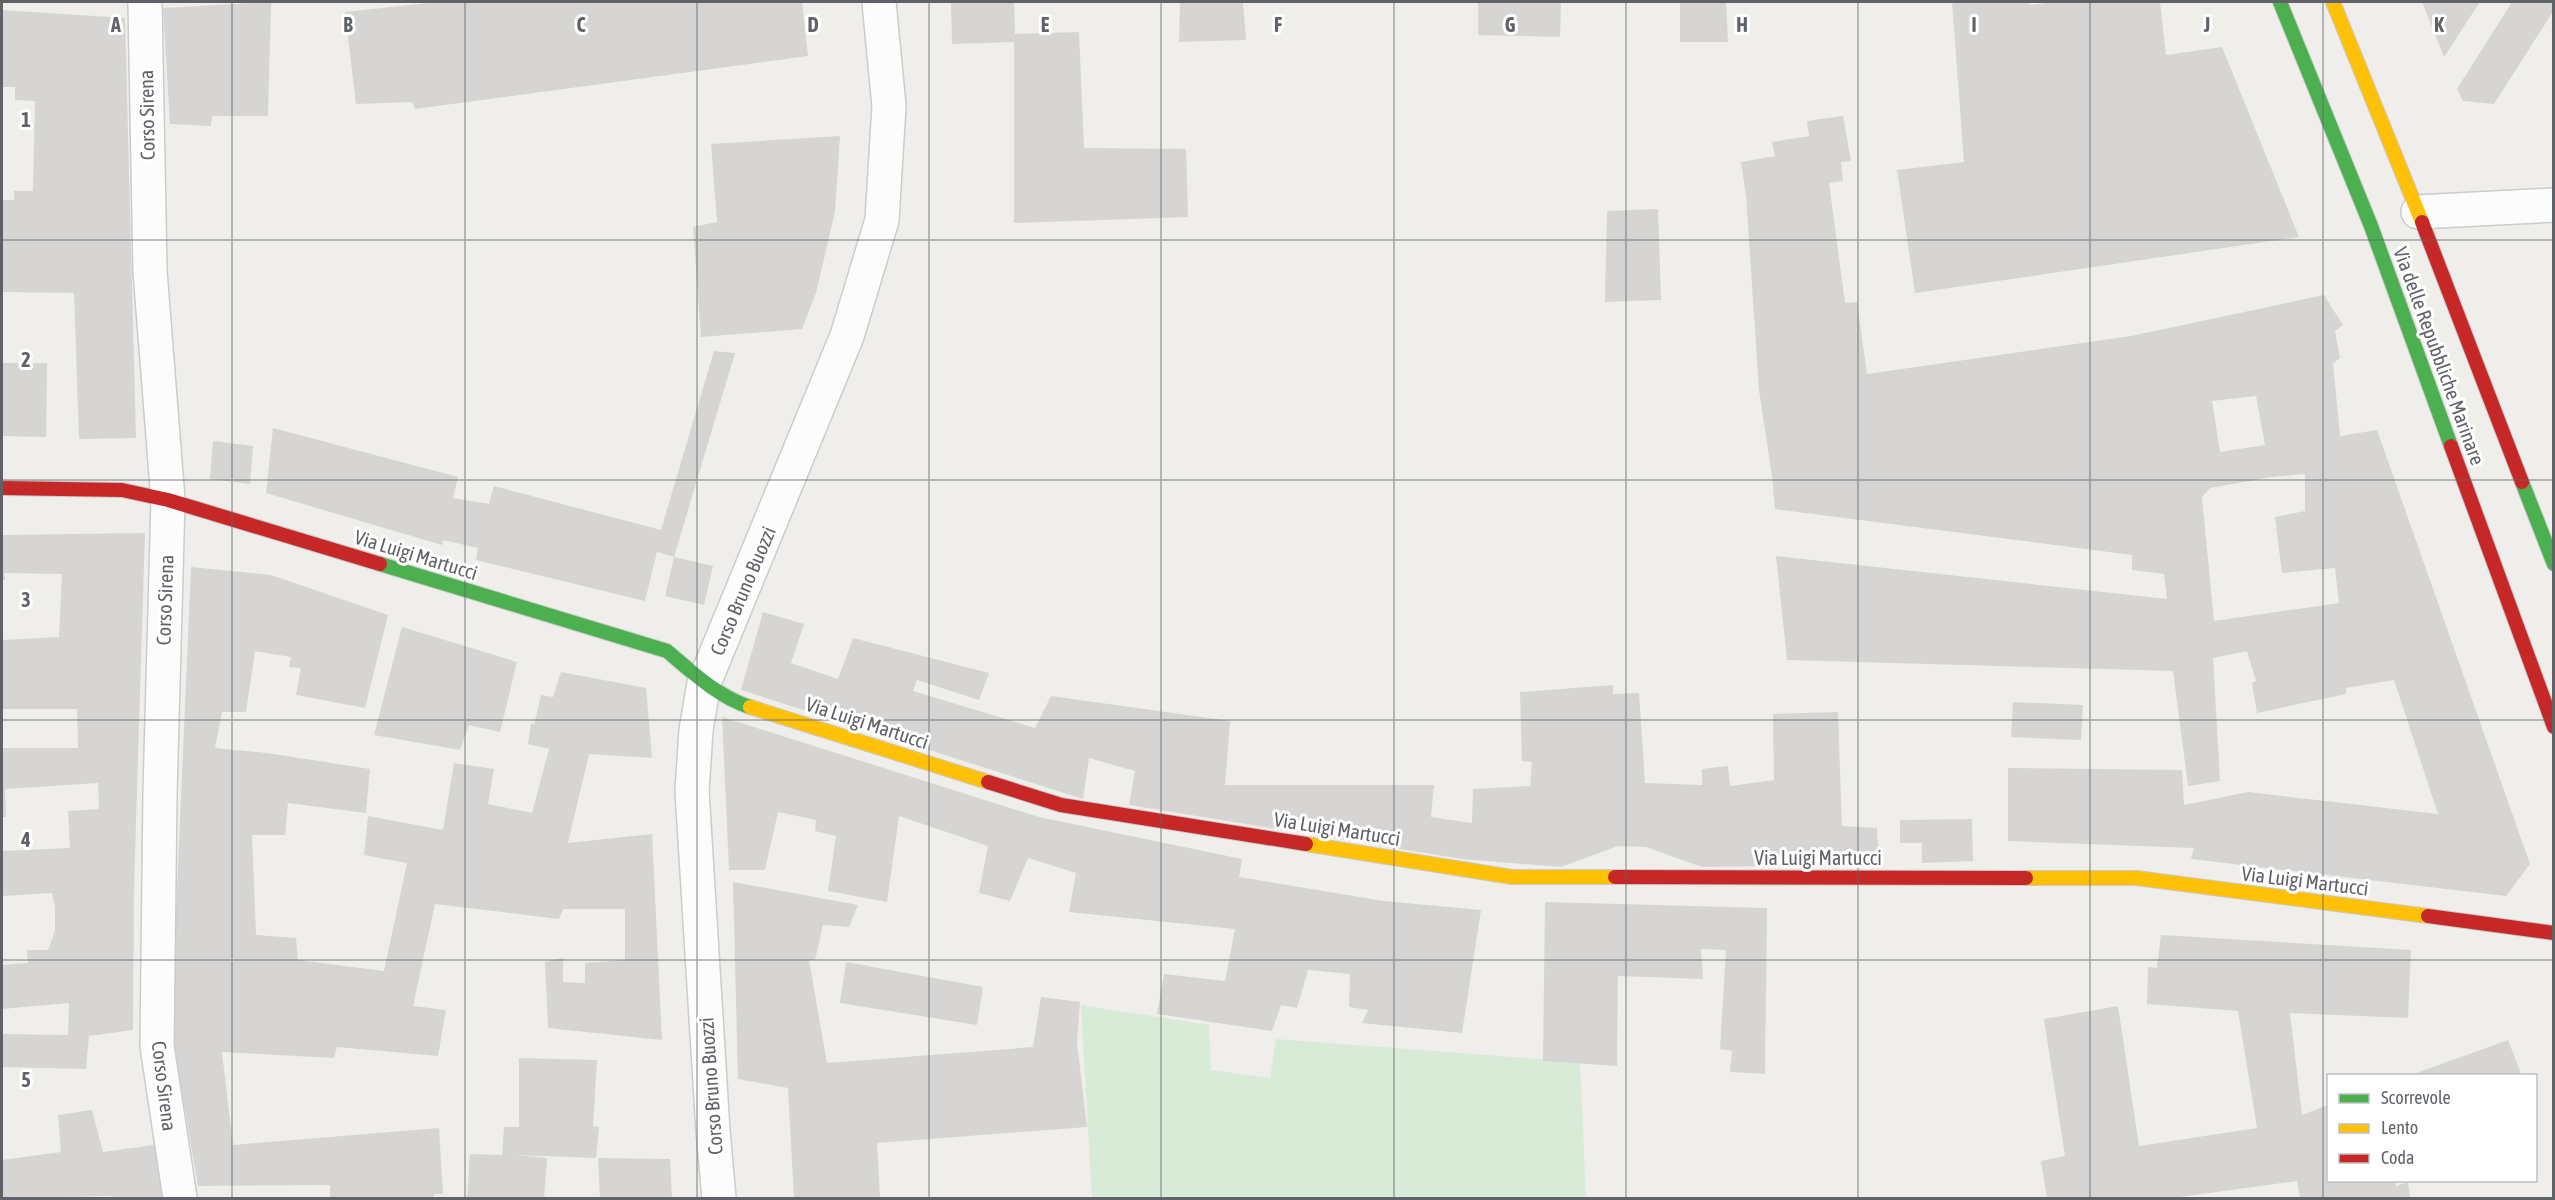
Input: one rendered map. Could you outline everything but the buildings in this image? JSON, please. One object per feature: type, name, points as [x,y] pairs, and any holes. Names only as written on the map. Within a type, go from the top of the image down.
[{"type":"street","name":"Corso Sirena","points":[[145,2],[150,271],[168,500],[159,793],[157,1046],[180,1198]]},
{"type":"street","name":"Corso Bruno Buozzi","points":[[719,1198],[692,791],[696,730],[704,683],[847,336],[882,220],[889,106],[879,2]]},
{"type":"street","name":"Via delle Repubbliche Marinare","points":[[2280,2],[2376,225],[2553,727]]},
{"type":"street","name":"Via delle Repubbliche Marinare","points":[[2333,2],[2413,214],[2553,564]]},
{"type":"street","points":[[2413,214],[2553,205]]},
{"type":"street","name":"Via Luigi Martucci","points":[[2,488],[122,490],[168,500],[668,651],[704,683],[732,701],[1061,805],[1512,877],[2136,878],[2553,933]]},
{"type":"green space","points":[[1081,1005],[1209,1025],[1211,1070],[1270,1078],[1276,1039],[1580,1062],[1586,1198],[1092,1198]]},
{"type":"traffic: fast","points":[[2280,2],[2371,226],[2451,446]]},
{"type":"traffic: fast","points":[[2522,482],[2554,564]]},
{"type":"traffic: fast","points":[[380,564],[667,651],[716,690],[750,707]]},
{"type":"traffic: slow","points":[[2333,2],[2422,222]]},
{"type":"traffic: slow","points":[[750,707],[988,782]]},
{"type":"traffic: slow","points":[[1306,844],[1512,877],[1615,877]]},
{"type":"traffic: slow","points":[[2026,878],[2136,878],[2428,916]]},
{"type":"traffic: jam","points":[[2422,222],[2522,482]]},
{"type":"traffic: jam","points":[[2451,446],[2554,727]]},
{"type":"traffic: jam","points":[[2,488],[122,490],[168,500],[380,564]]},
{"type":"traffic: jam","points":[[988,782],[1061,805],[1306,844]]},
{"type":"traffic: jam","points":[[1615,877],[2026,878]]},
{"type":"traffic: jam","points":[[2428,916],[2554,933]]}]
